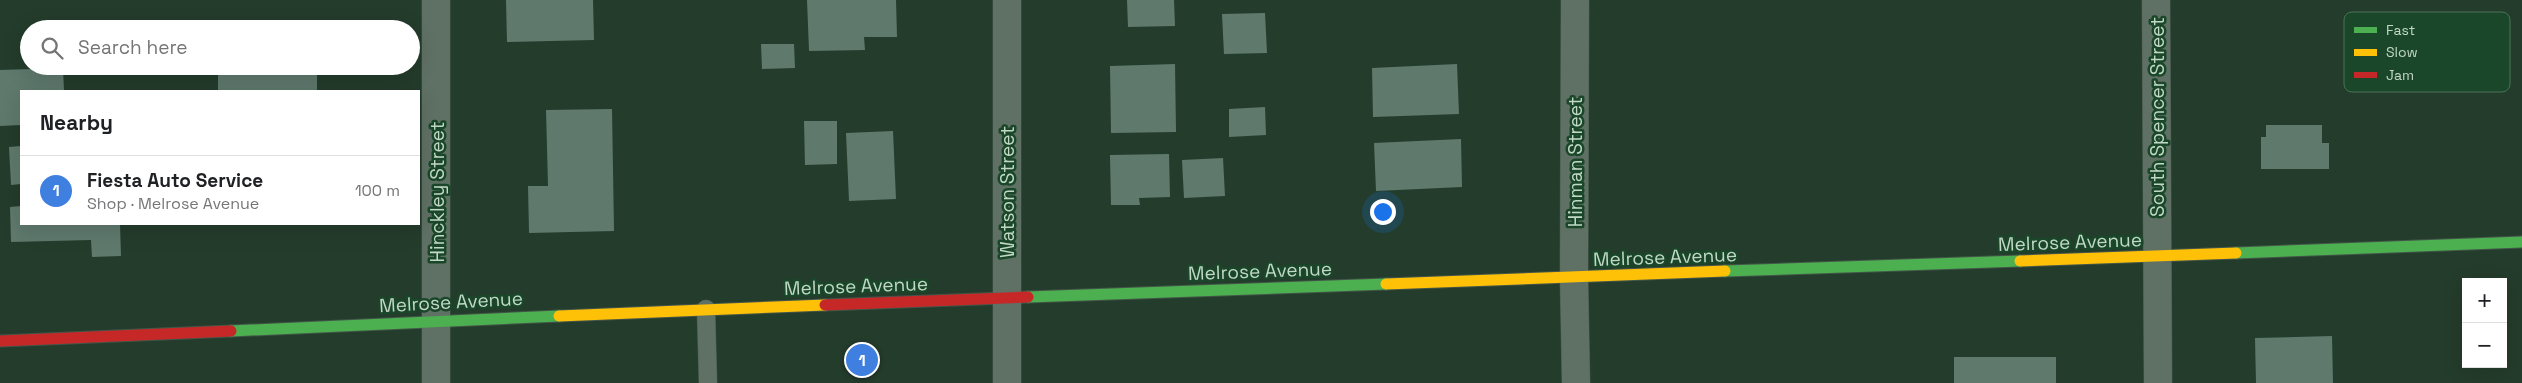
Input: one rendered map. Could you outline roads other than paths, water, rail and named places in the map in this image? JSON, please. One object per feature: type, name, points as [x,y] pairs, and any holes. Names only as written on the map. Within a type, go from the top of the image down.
[{"type":"street","name":"Hinckley Street","points":[[436,0],[436,383]]},
{"type":"street","name":"Watson Street","points":[[1007,0],[1007,383]]},
{"type":"street","name":"Hinman Street","points":[[1575,0],[1574,278],[1576,383]]},
{"type":"street","name":"South Spencer Street","points":[[2156,0],[2158,383]]},
{"type":"street","name":"Melrose Avenue","points":[[0,341],[706,308],[1574,278],[2522,242]]},
{"type":"lane","points":[[706,308],[708,383]]},
{"type":"place","name":"Fiesta Auto Service","points":[[862,360]]}]
